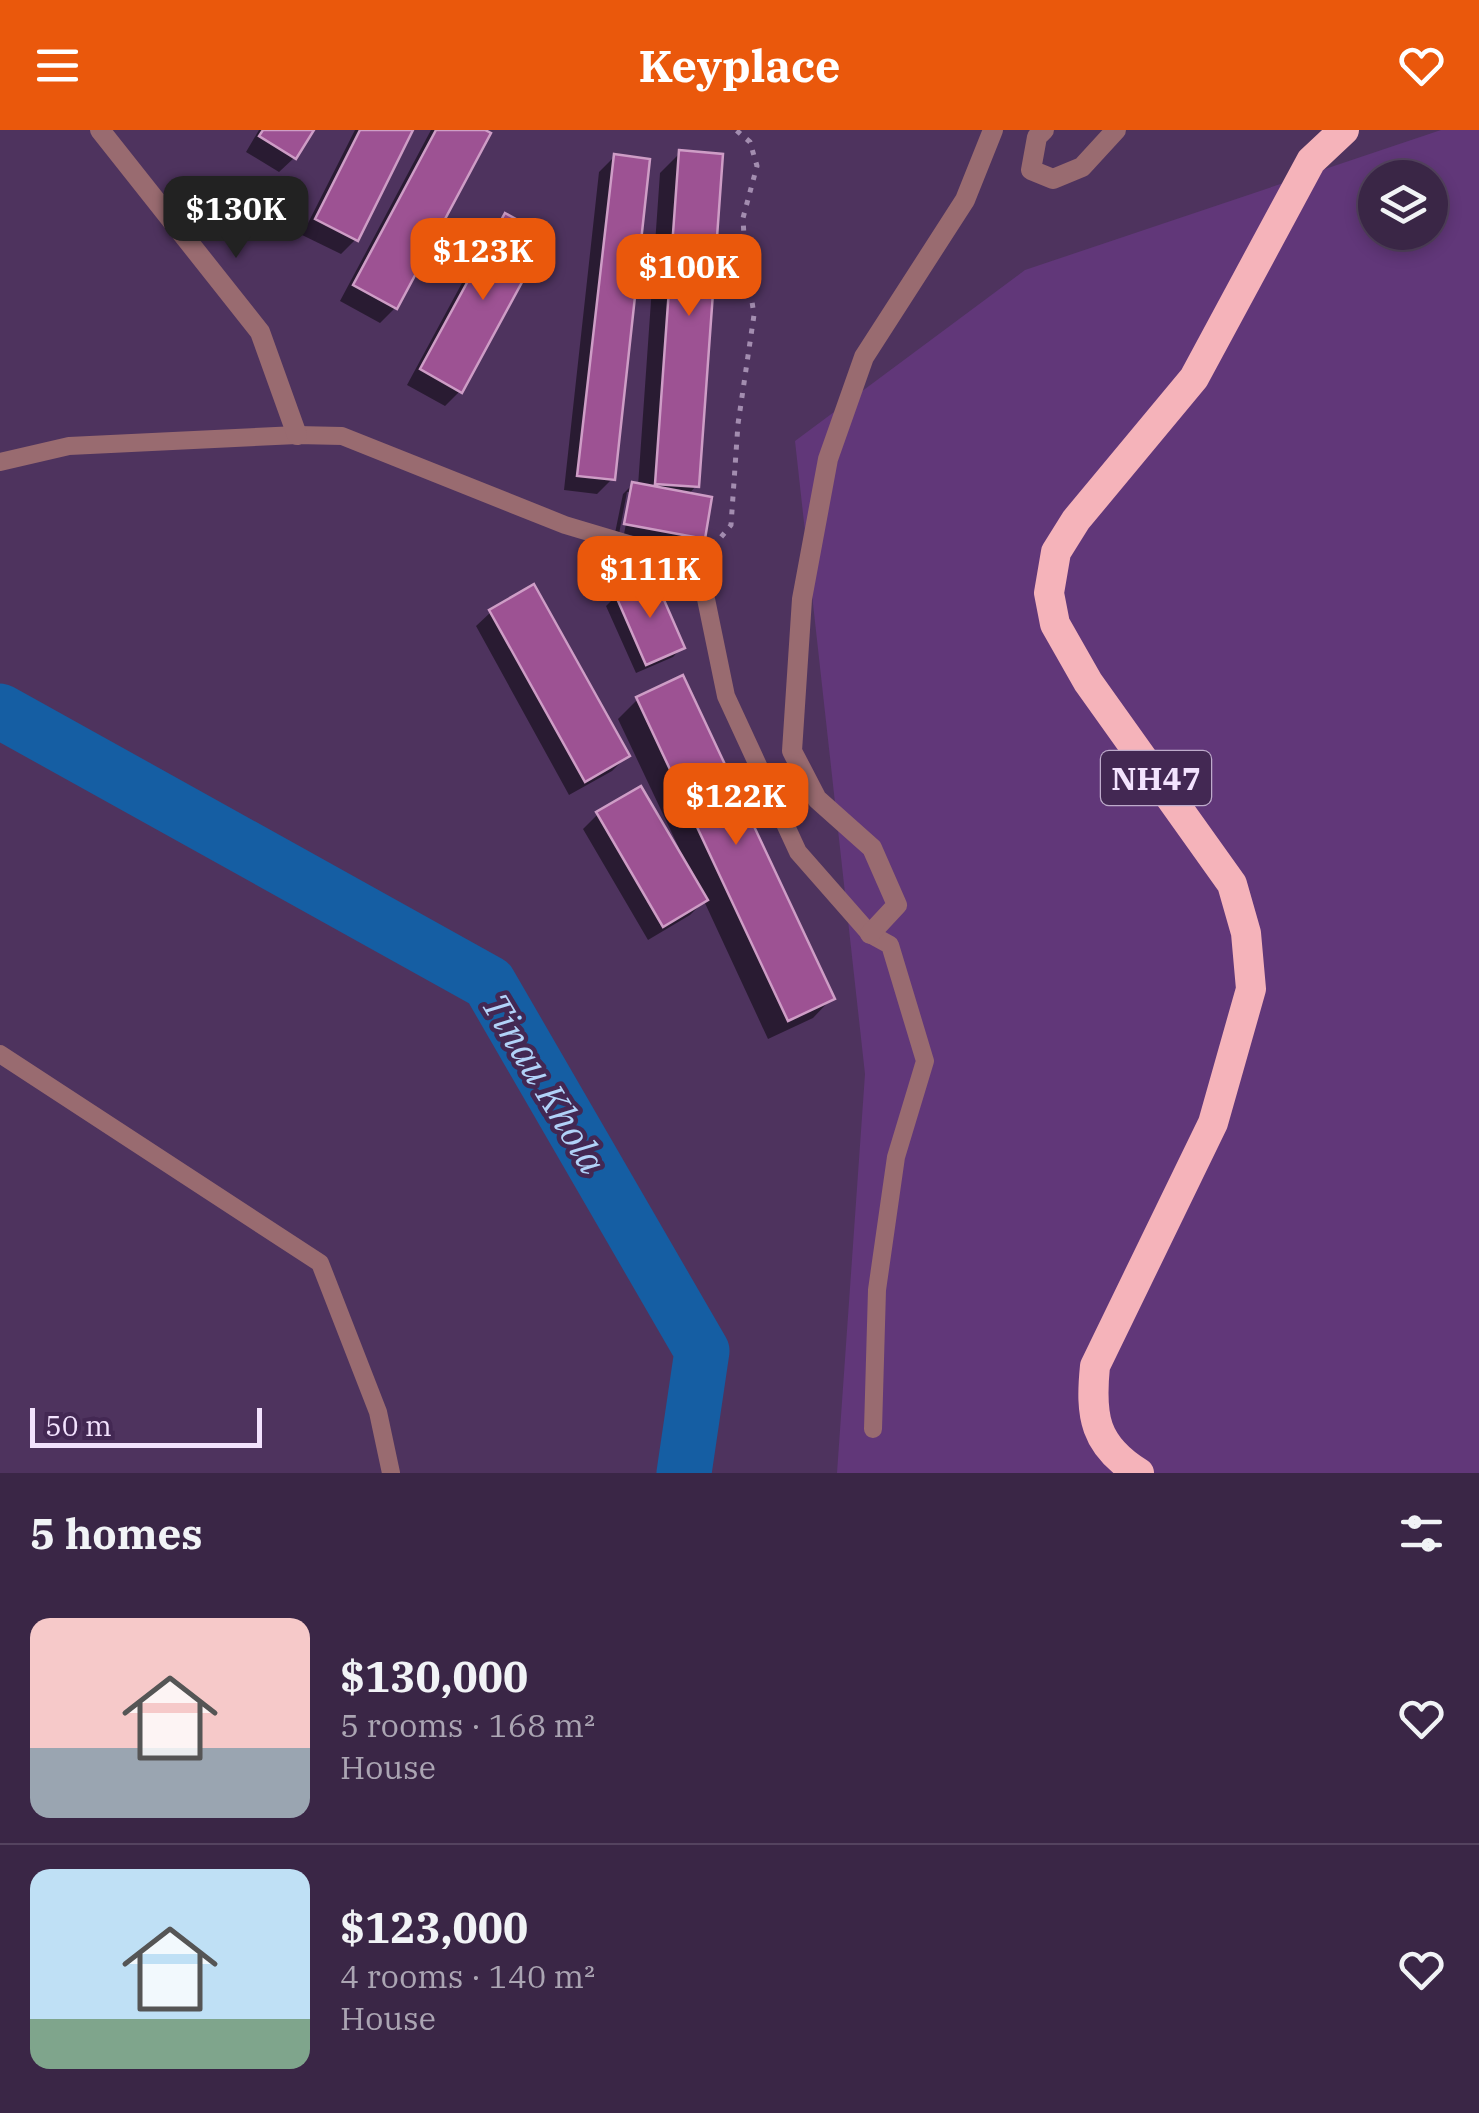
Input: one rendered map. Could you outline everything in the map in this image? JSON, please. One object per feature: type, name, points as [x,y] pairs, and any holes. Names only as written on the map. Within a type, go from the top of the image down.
[{"type":"highway","name":"NH47","points":[[1139,1473],[1121,1462],[1103,1440],[1091,1406],[1095,1366],[1213,1124],[1251,990],[1246,933],[1232,884],[1088,682],[1055,624],[1049,593],[1056,552],[1076,520],[1194,378],[1310,161],[1344,130]]},
{"type":"street","points":[[100,130],[260,332],[297,435]]},
{"type":"street","points":[[870,934],[896,905],[890,890],[872,848],[818,799],[792,751],[802,598],[828,459],[864,357],[965,200],[993,130]]},
{"type":"street","points":[[1044,130],[1038,137],[1031,170],[1053,179],[1082,168],[1116,130]]},
{"type":"lane","points":[[0,462],[69,446],[342,436],[565,526],[699,565],[726,696],[798,852],[870,934],[890,946],[925,1062],[896,1157],[885,1233],[877,1290],[873,1429]]},
{"type":"lane","points":[[0,1054],[320,1263],[378,1412],[391,1473]]},
{"type":"path","points":[[699,565],[731,524],[738,424],[754,316],[743,218],[757,166],[750,142],[736,130]]},
{"type":"shaded area","points":[[1441,130],[1479,130],[1479,1473],[837,1473],[865,1074],[795,441],[1025,270]]},
{"type":"building","points":[[263,130],[314,130],[296,159],[259,136]]},
{"type":"building","points":[[360,130],[413,130],[358,241],[315,219]]},
{"type":"building","points":[[436,130],[491,133],[397,309],[353,285]]},
{"type":"building","points":[[679,150],[723,154],[699,487],[655,484]]},
{"type":"building","points":[[614,154],[650,159],[615,480],[577,476]]},
{"type":"building","points":[[505,213],[547,236],[462,393],[420,369]]},
{"type":"building","points":[[632,482],[712,497],[705,539],[624,524]]},
{"type":"building","points":[[654,577],[685,648],[646,665],[615,594]]},
{"type":"building","points":[[534,584],[630,756],[585,782],[489,610]]},
{"type":"building","points":[[683,675],[835,999],[788,1021],[636,697]]},
{"type":"building","points":[[641,786],[708,900],[663,927],[596,812]]},
{"type":"waterway","name":"Tinau Khola","points":[[0,711],[489,983],[702,1351],[684,1473]]}]
